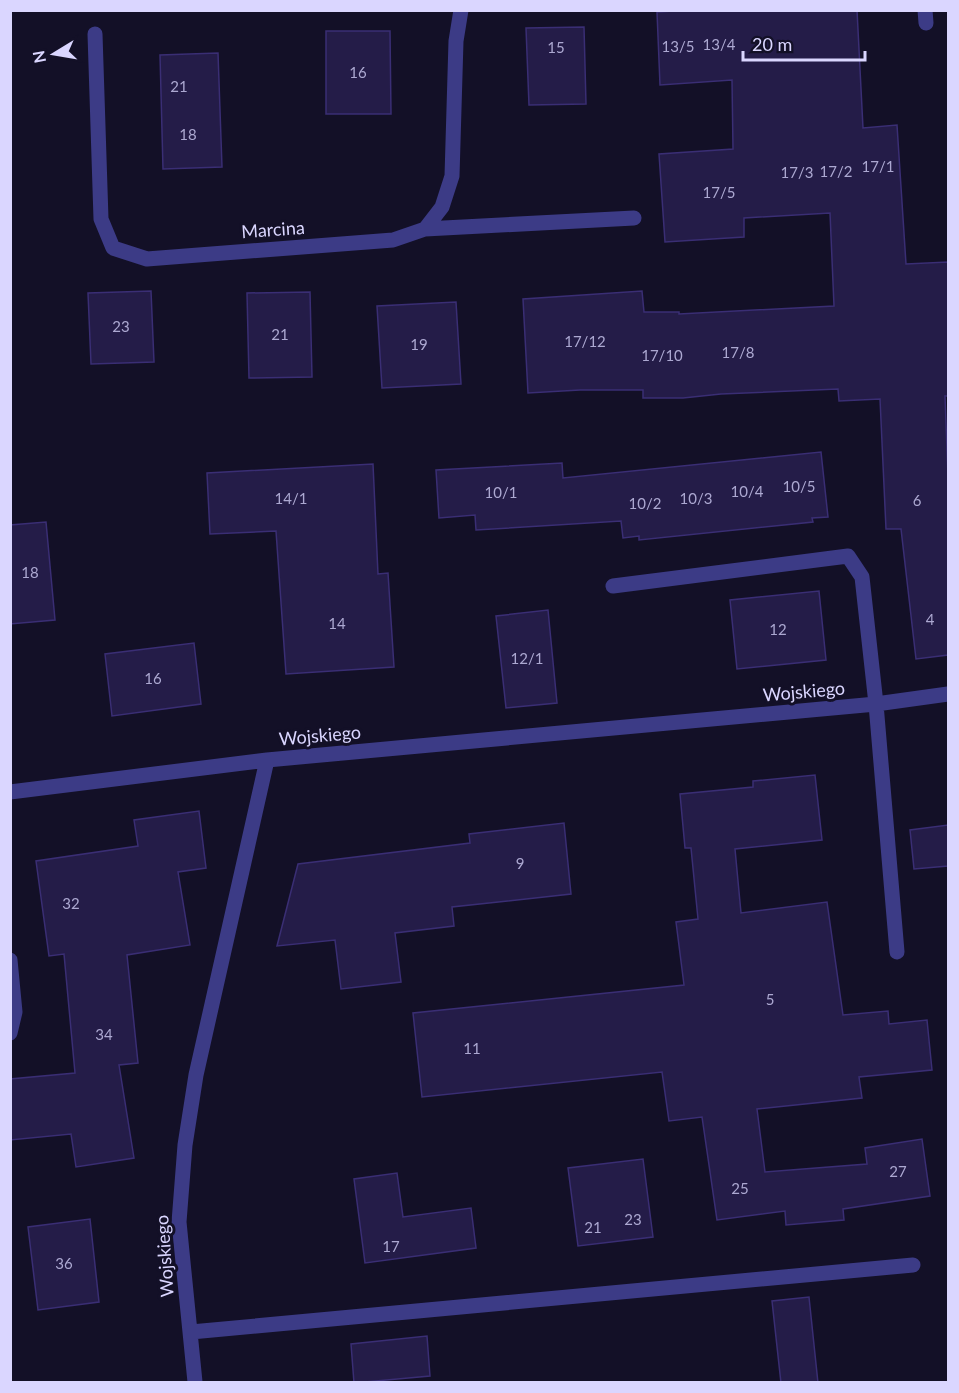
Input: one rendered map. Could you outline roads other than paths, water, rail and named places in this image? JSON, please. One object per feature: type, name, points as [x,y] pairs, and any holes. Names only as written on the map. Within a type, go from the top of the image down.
[{"type":"street","points":[[425,228],[442,207],[452,176],[456,41],[461,10]]},
{"type":"street","name":"Marcina","points":[[95,34],[101,219],[113,248],[147,259],[393,240],[425,228]]},
{"type":"street","points":[[425,228],[634,218]]},
{"type":"street","points":[[613,586],[848,556],[862,577],[876,704],[897,952]]},
{"type":"street","name":"Wojskiego","points":[[195,1383],[179,1222],[185,1145],[196,1075],[267,760],[876,704],[948,694]]},
{"type":"street","points":[[10,792],[267,760]]},
{"type":"street","points":[[10,960],[15,1012],[10,1033]]},
{"type":"street","points":[[190,1332],[913,1265]]}]
